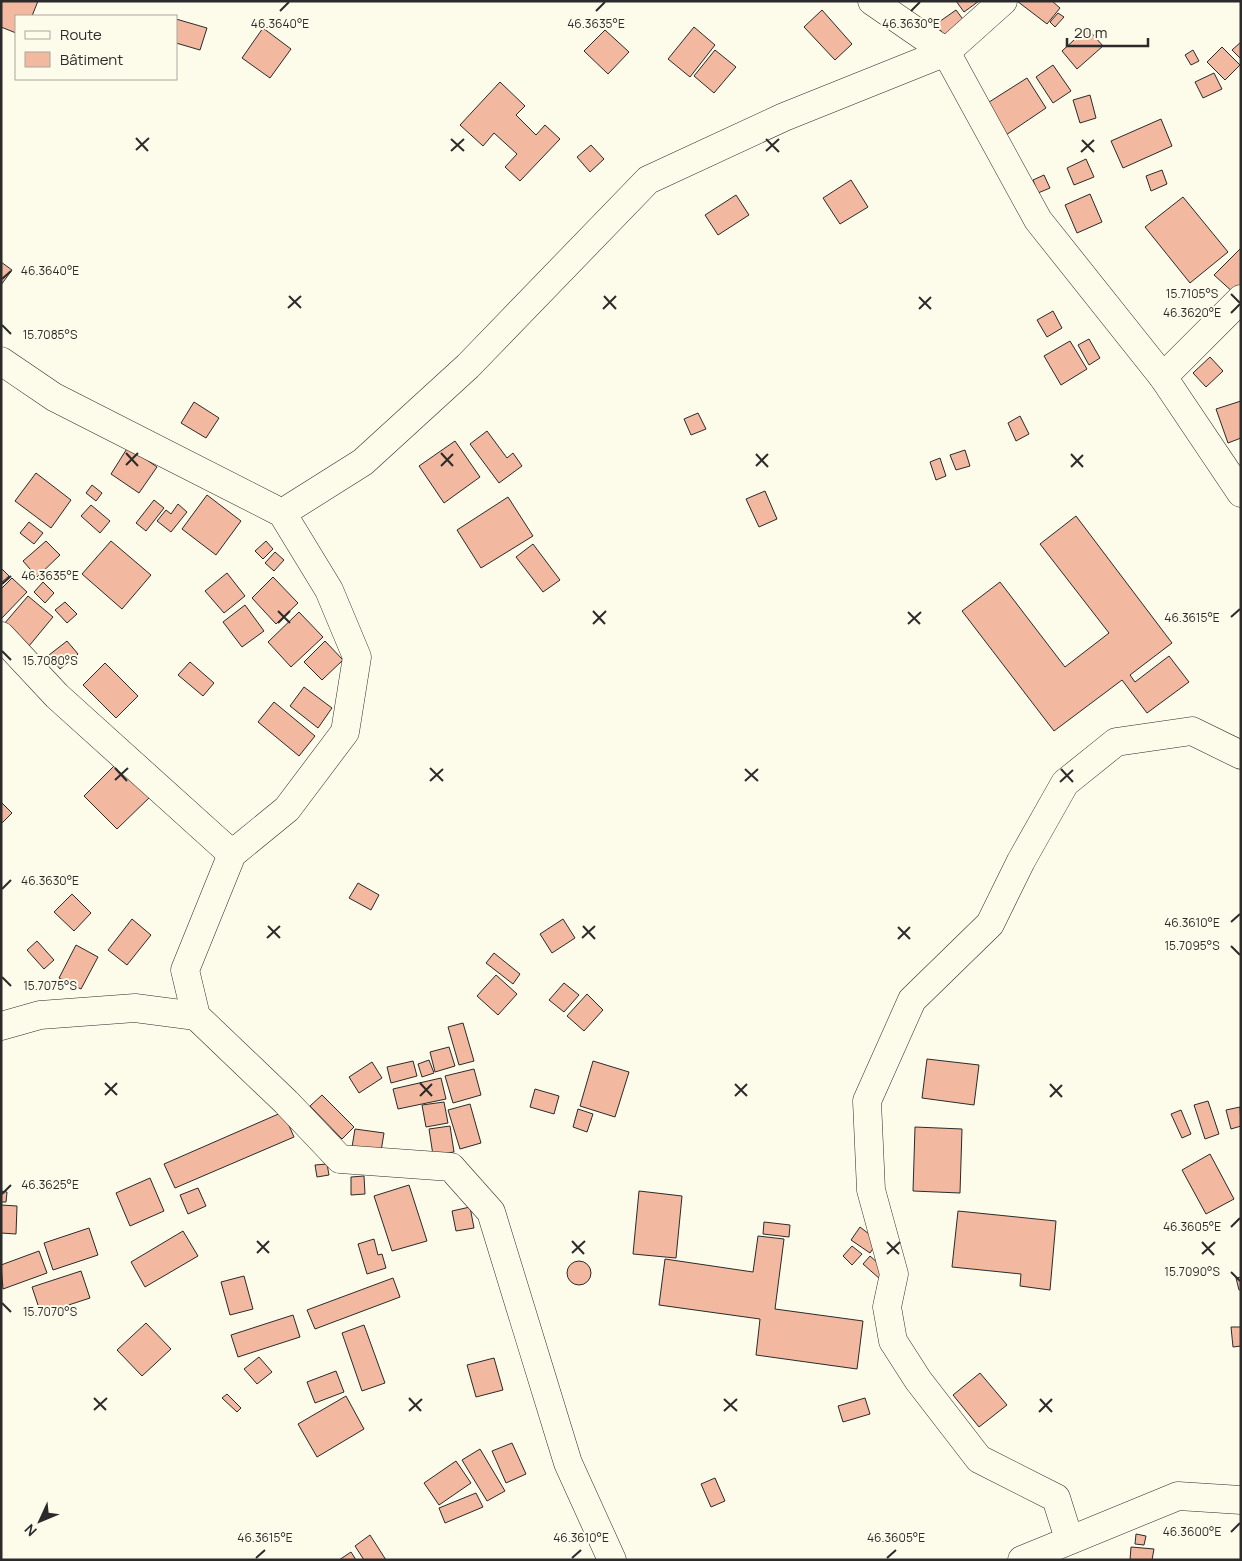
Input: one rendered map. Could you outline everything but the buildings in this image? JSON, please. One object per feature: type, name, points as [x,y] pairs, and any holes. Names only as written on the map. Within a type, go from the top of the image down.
[{"type":"street","points":[[872,1],[946,52],[1038,220],[1162,377],[1241,493]]},
{"type":"street","points":[[282,513],[363,462],[468,366],[648,180],[784,117],[946,52],[1003,1]]},
{"type":"street","points":[[1162,377],[1241,299]]},
{"type":"street","points":[[1,361],[54,397],[282,513],[329,590],[356,657],[345,732],[287,808],[232,854],[185,970],[196,1016],[286,1102],[340,1159],[451,1167],[491,1212],[568,1463],[612,1560]]},
{"type":"street","points":[[1,636],[57,696],[232,854]]},
{"type":"street","points":[[1068,1539],[1056,1498],[979,1459],[918,1380],[893,1341],[887,1307],[894,1274],[871,1190],[867,1101],[912,1000],[990,924],[1021,861],[1064,783],[1116,742],[1192,730],[1241,754]]},
{"type":"street","points":[[1,1026],[40,1015],[135,1008],[196,1016]]},
{"type":"street","points":[[1022,1560],[1068,1539],[1178,1496],[1241,1500]]}]
